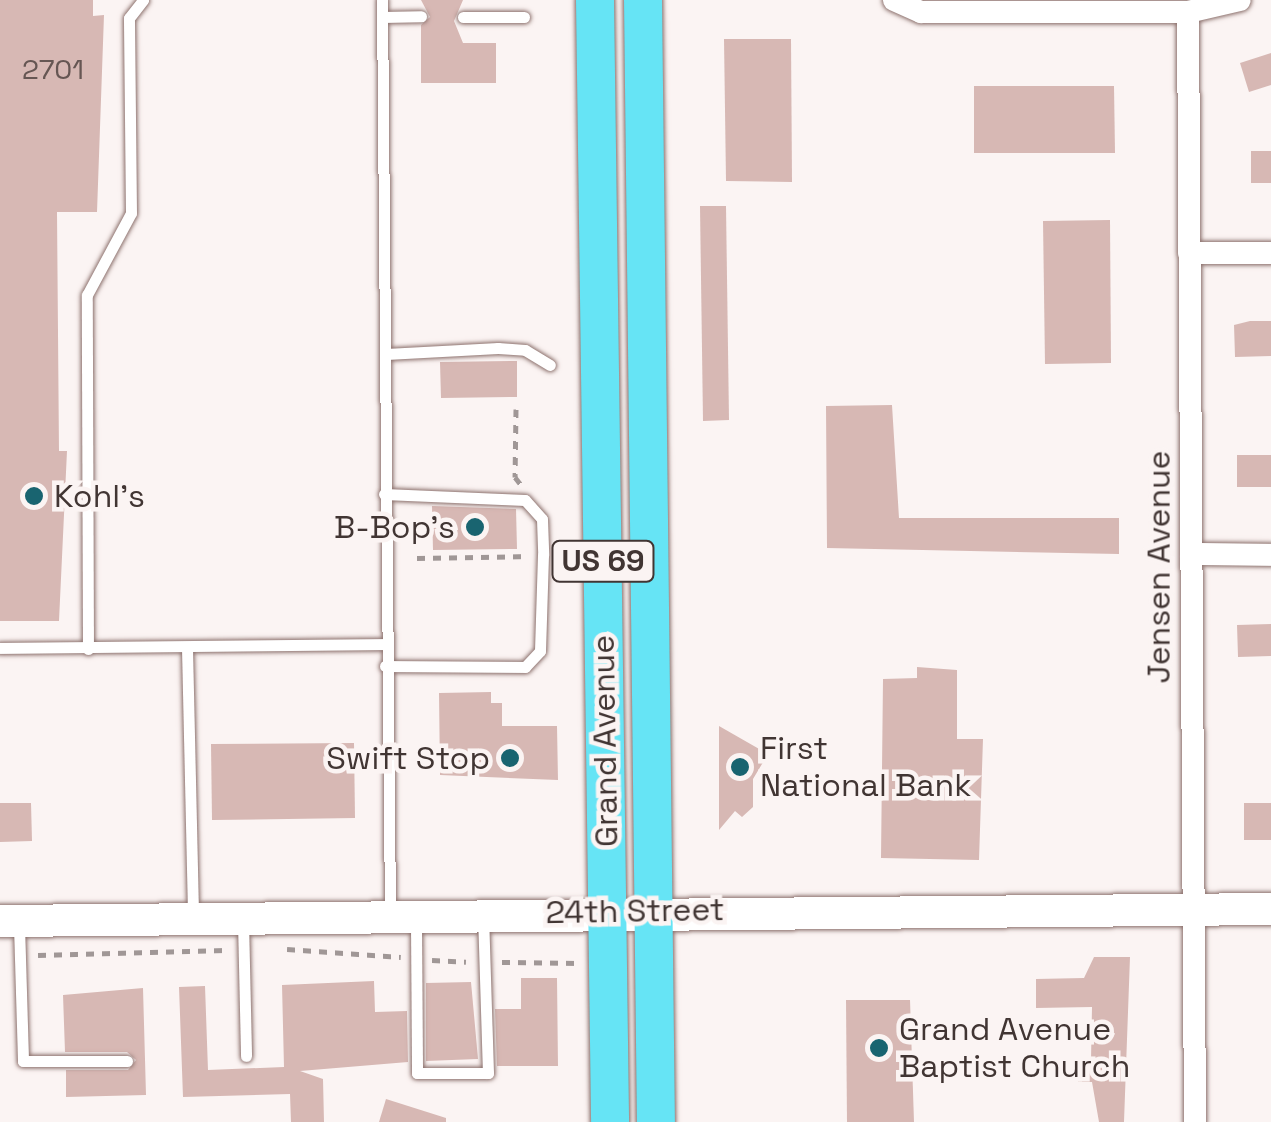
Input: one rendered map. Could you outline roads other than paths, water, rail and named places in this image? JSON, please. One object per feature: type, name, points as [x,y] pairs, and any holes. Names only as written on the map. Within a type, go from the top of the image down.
[{"type":"main road","name":"Grand Avenue","points":[[596,0],[610,1122]]},
{"type":"main road","name":"Grand Avenue","points":[[644,0],[656,1122]]},
{"type":"main road","name":"24th Street","points":[[10,921],[654,910],[1271,909]]},
{"type":"street","points":[[894,0],[922,12],[1188,12],[1240,0]]},
{"type":"street","name":"Jensen Avenue","points":[[1188,12],[1195,1122]]},
{"type":"street","points":[[1189,252],[1271,253]]},
{"type":"street","points":[[1191,554],[1271,554]]},
{"type":"lane","points":[[88,649],[87,296],[131,212],[129,18],[143,0]]},
{"type":"lane","points":[[382,0],[385,666],[403,913],[415,958],[417,1073],[488,1073],[483,912]]},
{"type":"lane","points":[[382,17],[420,16]]},
{"type":"lane","points":[[463,16],[524,17]]},
{"type":"lane","points":[[386,354],[498,348],[550,364]]},
{"type":"lane","points":[[384,494],[522,499],[542,518],[543,555],[540,651],[525,667],[385,666]]},
{"type":"lane","points":[[0,648],[385,644]]},
{"type":"lane","points":[[187,648],[192,918]]},
{"type":"lane","points":[[244,916],[246,1056]]},
{"type":"lane","points":[[10,921],[23,1061],[127,1061]]},
{"type":"place","name":"Kohl's","points":[[34,496]]},
{"type":"place","name":"B-Bop's","points":[[475,527]]},
{"type":"place","name":"Swift Stop","points":[[510,758]]},
{"type":"place","name":"First National Bank","points":[[740,767]]},
{"type":"place","name":"Grand Avenue Baptist Church","points":[[879,1048]]}]
